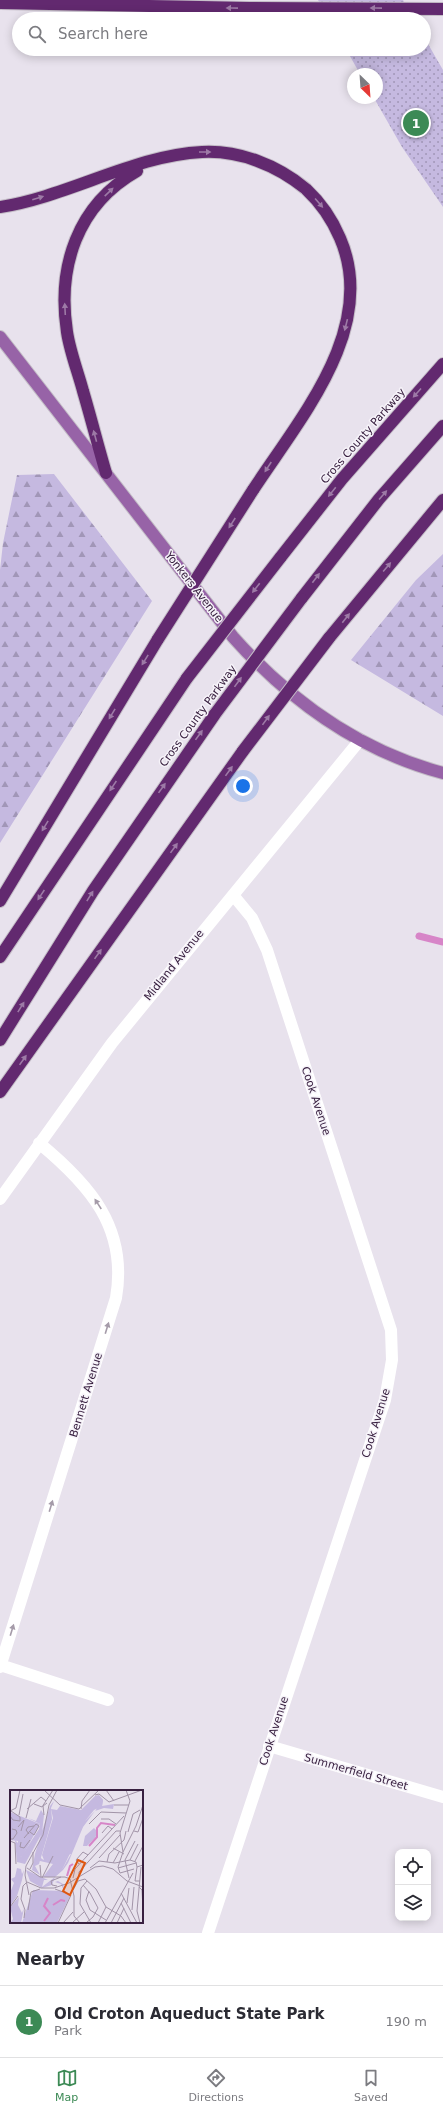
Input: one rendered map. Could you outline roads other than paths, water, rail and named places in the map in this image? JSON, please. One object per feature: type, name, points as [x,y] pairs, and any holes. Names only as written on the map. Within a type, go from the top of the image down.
[{"type":"highway","points":[[0,3],[249,8],[443,9]]},
{"type":"highway","points":[[0,207],[35,199],[166,157],[203,152],[241,156],[277,169],[296,181],[312,195],[326,211],[346,251],[350,273],[351,293],[349,313],[338,350],[316,393],[158,639],[0,901]]},
{"type":"highway","points":[[106,473],[67,333],[64,291],[66,270],[78,234],[97,204],[127,176],[166,157]]},
{"type":"highway","name":"Cross County Parkway","points":[[0,957],[187,678],[347,473],[443,364]]},
{"type":"highway","name":"Cross County Parkway","points":[[0,1040],[93,891],[147,810],[215,714],[301,599],[379,499],[443,426]]},
{"type":"highway","points":[[0,1092],[243,751],[329,638],[443,500]]},
{"type":"main road","name":"Yonkers Avenue","points":[[0,337],[233,637],[250,656],[273,678],[315,713],[360,740],[386,753],[443,773]]},
{"type":"street","name":"Midland Avenue","points":[[0,1199],[121,1031],[360,740]]},
{"type":"street","name":"Cook Avenue","points":[[208,1933],[385,1400],[392,1360],[391,1330],[267,950],[252,918],[233,895]]},
{"type":"street","name":"Bennett Avenue","points":[[0,1665],[114,1306],[119,1282],[117,1248],[105,1214],[94,1198],[68,1167],[39,1143]]},
{"type":"street","points":[[0,1665],[108,1700]]},
{"type":"street","name":"Summerfield Street","points":[[269,1746],[443,1797]]},
{"type":"waterway","points":[[419,936],[443,942]]},
{"type":"place","name":"Old Croton Aqueduct State Park","points":[[416,123]]}]
